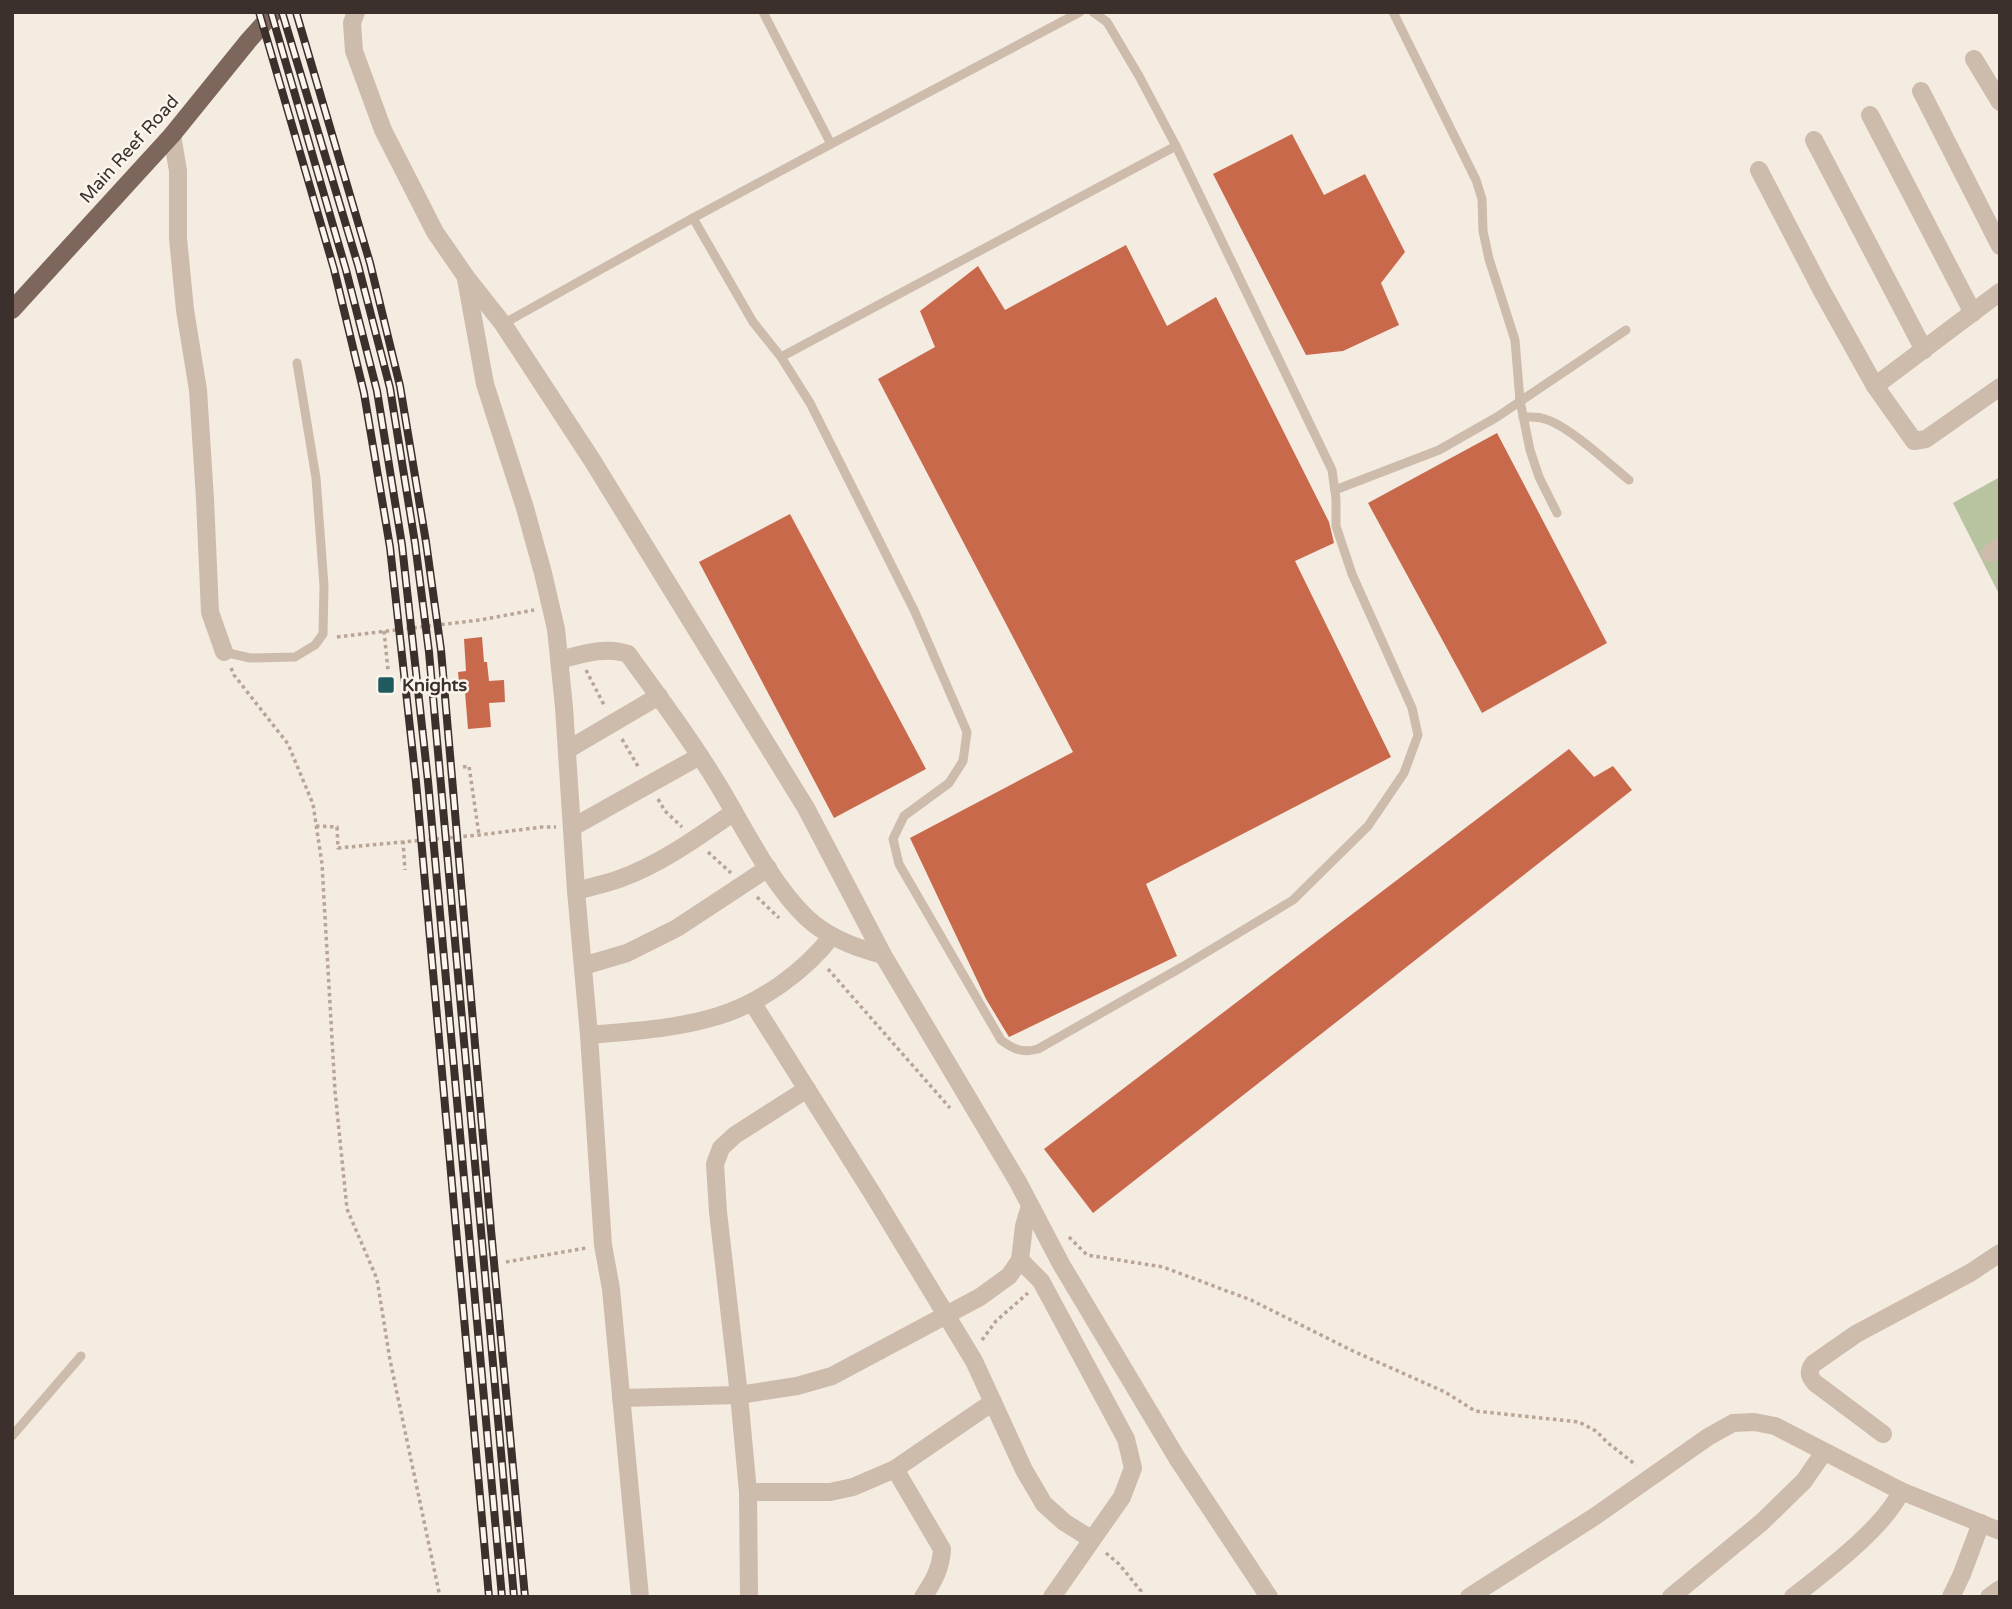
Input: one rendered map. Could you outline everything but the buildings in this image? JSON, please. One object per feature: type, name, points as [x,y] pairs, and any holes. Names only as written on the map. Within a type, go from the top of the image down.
[{"type":"main road","name":"Main Reef Road","points":[[12,310],[172,135],[274,12]]},
{"type":"street","points":[[356,12],[352,23],[354,51],[383,130],[435,232],[503,324],[593,460],[806,808],[883,955],[1018,1182],[1061,1264],[1177,1458],[1269,1597]]},
{"type":"street","points":[[1974,58],[2000,102]]},
{"type":"street","points":[[1921,91],[2000,246]]},
{"type":"street","points":[[1870,115],[1973,313]]},
{"type":"street","points":[[172,135],[178,171],[179,250],[185,310],[198,390],[210,611],[224,652]]},
{"type":"street","points":[[1814,139],[1924,350]]},
{"type":"street","points":[[1759,170],[1875,386],[1914,441],[1926,439],[2000,387]]},
{"type":"street","points":[[466,277],[485,384],[525,508],[556,629],[603,1245],[611,1289],[640,1597]]},
{"type":"street","points":[[1875,386],[2000,292]]},
{"type":"street","points":[[560,660],[606,650],[628,654],[700,756],[785,895],[809,920],[832,936],[858,949],[883,955]]},
{"type":"street","points":[[567,750],[659,696]]},
{"type":"street","points":[[573,827],[700,756]]},
{"type":"street","points":[[576,891],[620,878],[662,858],[734,812]]},
{"type":"street","points":[[583,966],[627,953],[677,928],[768,868]]},
{"type":"street","points":[[589,1035],[686,1024],[719,1016],[751,1002],[787,979],[816,956],[832,936]]},
{"type":"street","points":[[751,1002],[974,1361],[1024,1470],[1044,1504],[1064,1522],[1091,1539]]},
{"type":"street","points":[[749,1597],[748,1492],[715,1164],[721,1148],[735,1135],[807,1089]]},
{"type":"street","points":[[621,1398],[738,1395],[797,1386],[832,1376],[980,1297],[1009,1276],[1020,1260],[1024,1226],[1030,1206]]},
{"type":"street","points":[[1884,1434],[1815,1383],[1809,1376],[1809,1370],[1813,1364],[1856,1334],[1970,1273],[2000,1253]]},
{"type":"street","points":[[1020,1260],[1041,1282],[1126,1439],[1133,1468],[1122,1497],[1052,1597]]},
{"type":"street","points":[[748,1492],[830,1492],[853,1486],[895,1469],[993,1402]]},
{"type":"street","points":[[1469,1597],[1563,1538],[1708,1437],[1733,1423],[1754,1422],[1775,1426],[1901,1491],[2000,1531]]},
{"type":"street","points":[[1671,1597],[1762,1522],[1804,1481],[1824,1452]]},
{"type":"street","points":[[895,1469],[942,1549],[936,1578],[923,1597]]},
{"type":"street","points":[[1793,1597],[1867,1534],[1897,1501],[1901,1491]]},
{"type":"street","points":[[1951,1597],[1982,1523]]},
{"type":"street","points":[[1989,1597],[2000,1589]]},
{"type":"lane","points":[[763,12],[831,144]]},
{"type":"lane","points":[[503,324],[692,218],[1080,12]]},
{"type":"lane","points":[[692,218],[752,322],[781,357],[810,403],[908,598],[967,732],[964,761],[949,783],[904,816],[893,839],[900,864],[1001,1040],[1011,1048],[1025,1052],[1038,1049],[1293,900],[1368,826],[1404,773],[1418,735],[1412,708],[1352,574],[1336,526],[1332,470],[1320,443],[1176,146],[1107,22],[1093,12]]},
{"type":"lane","points":[[1393,12],[1476,180],[1482,199],[1483,231],[1489,259],[1515,340],[1520,401],[1539,477],[1557,513]]},
{"type":"lane","points":[[781,357],[1176,146]]},
{"type":"lane","points":[[1335,489],[1439,450],[1497,417],[1626,330]]},
{"type":"lane","points":[[224,652],[250,658],[295,657],[315,645],[323,634],[324,586],[316,478],[298,363]]},
{"type":"lane","points":[[1524,417],[1542,417],[1552,421],[1629,480]]},
{"type":"lane","points":[[14,1431],[81,1356]]},
{"type":"path","points":[[349,636],[530,612]]},
{"type":"path","points":[[384,631],[388,670]]},
{"type":"path","points":[[224,652],[234,676],[288,744],[313,804],[322,864],[335,1091],[347,1209],[377,1279],[390,1360],[440,1597]]},
{"type":"path","points":[[466,767],[479,835]]},
{"type":"path","points":[[316,826],[337,827],[338,848],[542,827]]},
{"type":"path","points":[[403,841],[405,870]]},
{"type":"path","points":[[1062,1229],[1087,1255],[1163,1267],[1251,1300],[1353,1351],[1445,1392],[1475,1411],[1579,1423],[1596,1431],[1651,1477]]},
{"type":"path","points":[[506,1262],[603,1245]]},
{"type":"path","points":[[974,1361],[979,1343],[996,1321],[1041,1282]]},
{"type":"path","points":[[1091,1539],[1119,1564],[1141,1591],[1141,1597]]},
{"type":"green space","points":[[2000,477],[2000,596],[1953,503]]},
{"type":"railway","points":[[259,12],[334,269],[364,393],[390,547],[416,782],[489,1597]]},
{"type":"railway","points":[[271,12],[346,270],[377,391],[402,545],[428,781],[502,1597]]},
{"type":"railway","points":[[282,12],[358,265],[390,388],[415,543],[429,652],[514,1597]]},
{"type":"railway","points":[[296,12],[370,263],[400,386],[426,542],[441,650],[525,1597]]},
{"type":"place","name":"Knights","points":[[386,685]]}]
